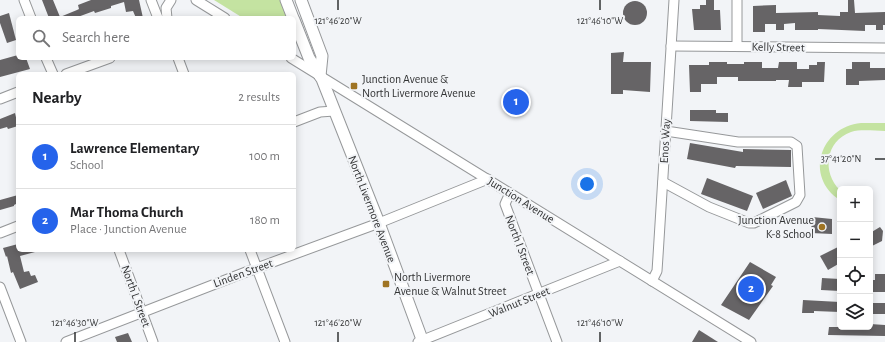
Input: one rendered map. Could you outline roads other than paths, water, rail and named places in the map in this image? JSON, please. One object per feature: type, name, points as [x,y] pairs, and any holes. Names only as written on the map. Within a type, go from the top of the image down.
[{"type":"main road","name":"North Livermore Avenue","points":[[286,0],[292,16]]},
{"type":"main road","name":"North Livermore Avenue","points":[[300,0],[322,56],[320,76]]},
{"type":"main road","name":"North Livermore Avenue","points":[[296,28],[309,58],[320,76],[379,223],[421,342]]},
{"type":"street","points":[[24,0],[30,16]]},
{"type":"street","points":[[151,0],[156,14]]},
{"type":"street","points":[[156,14],[160,0]]},
{"type":"street","points":[[167,16],[166,8],[170,0]]},
{"type":"street","points":[[196,0],[222,16]]},
{"type":"street","name":"Enos Way","points":[[652,281],[657,271],[674,0]]},
{"type":"street","points":[[737,0],[737,46]]},
{"type":"street","name":"Kelly Street","points":[[671,46],[885,48]]},
{"type":"street","points":[[47,60],[52,72]]},
{"type":"street","points":[[72,72],[104,60]]},
{"type":"street","points":[[179,60],[183,72]]},
{"type":"street","name":"Junction Avenue","points":[[294,60],[751,342]]},
{"type":"street","points":[[0,98],[16,93]]},
{"type":"street","points":[[296,121],[320,112],[334,111]]},
{"type":"street","points":[[663,182],[709,207],[749,223],[754,223],[796,202],[800,195],[796,146],[791,142],[738,142],[666,131]]},
{"type":"street","name":"Linden Street","points":[[66,342],[257,268],[379,223],[488,179]]},
{"type":"street","name":"North I Street","points":[[510,193],[505,204],[557,342]]},
{"type":"street","points":[[0,233],[16,227]]},
{"type":"street","name":"North L Street","points":[[120,252],[153,342]]},
{"type":"street","points":[[251,252],[285,342]]},
{"type":"street","name":"Walnut Street","points":[[421,342],[620,261]]},
{"type":"street","points":[[0,287],[21,342]]},
{"type":"place","name":"Junction Avenue & North Livermore Avenue","points":[[354,86]]},
{"type":"place","name":"Lawrence Elementary","points":[[516,102]]},
{"type":"place","name":"Junction Avenue K-8 School","points":[[822,227]]},
{"type":"place","name":"North Livermore Avenue & Walnut Street","points":[[386,284]]},
{"type":"place","name":"Mar Thoma Church","points":[[751,289]]}]
